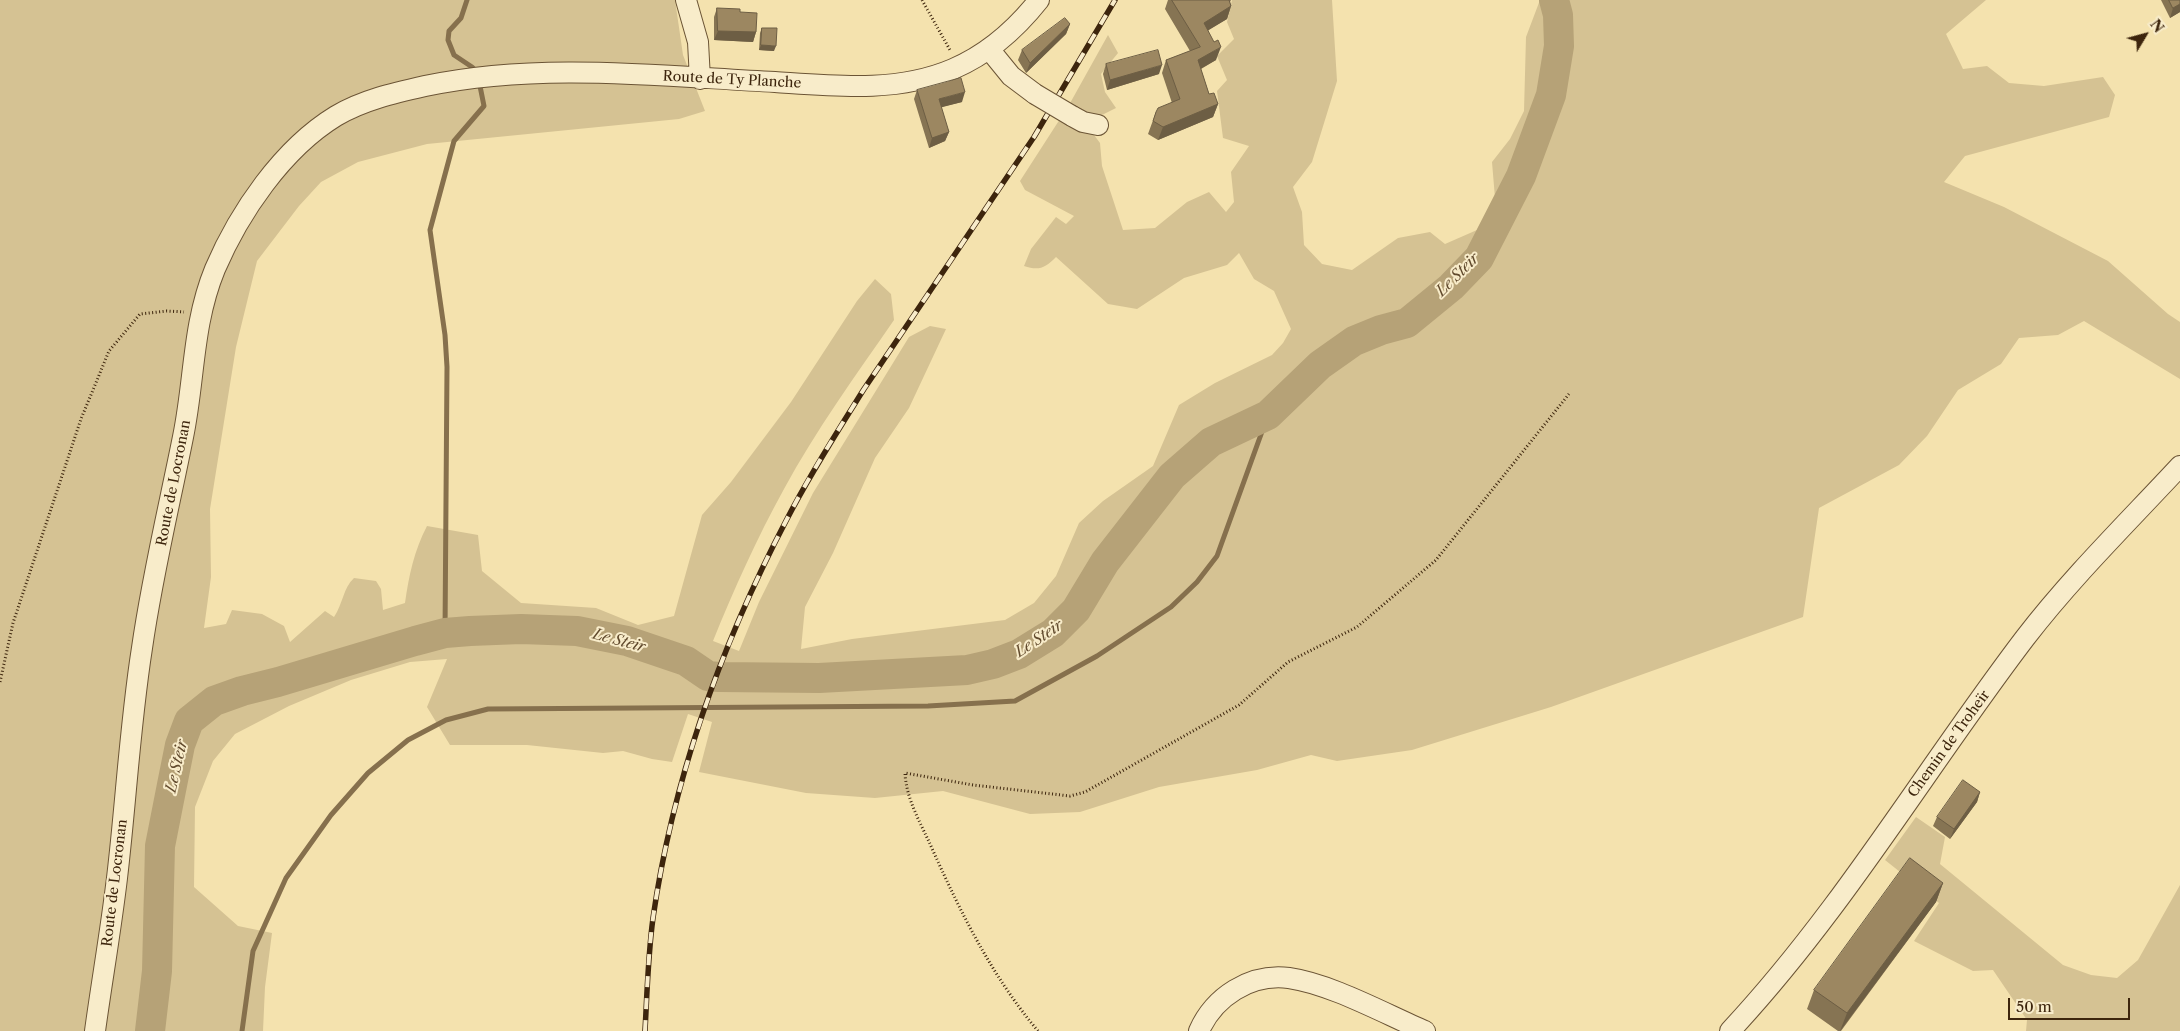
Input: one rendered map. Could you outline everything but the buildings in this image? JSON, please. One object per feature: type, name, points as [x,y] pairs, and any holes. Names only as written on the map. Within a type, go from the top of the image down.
[{"type":"street","points":[[686,0],[699,50],[700,79]]},
{"type":"street","name":"Route de Ty Planche","points":[[475,78],[519,73],[576,72],[867,86],[904,83],[943,73],[989,49],[1016,26],[1039,0]]},
{"type":"street","points":[[989,49],[1011,76],[1035,94],[1083,122],[1098,125]]},
{"type":"street","name":"Route de Locronan","points":[[95,1031],[117,880],[142,647],[188,415],[196,336],[201,313],[216,266],[251,203],[286,157],[332,118],[367,101],[399,92],[475,78]]},
{"type":"street","name":"Chemin de Troheïr","points":[[1730,1031],[1807,940],[1854,878],[2027,635],[2180,466]]},
{"type":"street","points":[[1199,1031],[1210,1012],[1231,991],[1258,981],[1287,978],[1307,982],[1342,995],[1425,1031]]},
{"type":"path","points":[[922,0],[944,40],[961,65]]},
{"type":"path","points":[[0,682],[12,623],[81,419],[109,351],[140,314],[167,311],[201,313]]},
{"type":"path","points":[[1038,1031],[1017,1006],[978,945],[958,907],[914,809],[905,781],[905,773],[973,785],[1070,796],[1085,792],[1239,704],[1288,662],[1357,627],[1436,560],[1569,394]]},
{"type":"shaded area","points":[[0,0],[675,0],[683,55],[705,111],[679,119],[427,144],[358,162],[321,182],[299,206],[257,261],[236,347],[210,509],[211,577],[204,628],[226,624],[232,610],[262,614],[284,626],[290,642],[325,611],[334,617],[350,582],[354,578],[376,581],[381,589],[383,610],[405,603],[413,563],[427,526],[478,535],[482,571],[521,603],[596,608],[638,625],[674,616],[702,515],[731,482],[791,402],[857,301],[875,279],[891,294],[894,320],[796,467],[755,545],[713,641],[739,651],[759,602],[813,493],[909,337],[930,326],[946,329],[909,408],[875,458],[833,553],[805,607],[801,649],[852,639],[1005,620],[1034,603],[1056,576],[1079,523],[1103,501],[1153,466],[1179,405],[1215,383],[1272,355],[1283,343],[1291,329],[1274,291],[1254,279],[1239,253],[1227,265],[1184,278],[1137,309],[1108,304],[1056,257],[1042,268],[1024,266],[1031,249],[1056,217],[1066,224],[1074,216],[1025,190],[1020,181],[1069,105],[1108,35],[1118,53],[1101,74],[1105,92],[1116,108],[1098,117],[1094,135],[1100,143],[1102,166],[1123,230],[1155,228],[1187,202],[1209,192],[1226,212],[1234,202],[1231,172],[1249,146],[1223,138],[1217,91],[1227,80],[1217,56],[1234,39],[1227,22],[1232,0],[1332,0],[1337,81],[1312,162],[1293,187],[1302,212],[1304,245],[1322,264],[1352,270],[1398,238],[1430,232],[1445,244],[1477,230],[1495,198],[1492,162],[1510,139],[1524,111],[1526,37],[1540,0],[1986,0],[1946,34],[1963,69],[1987,66],[2009,83],[2044,86],[2103,77],[2115,95],[2109,117],[1965,156],[1944,182],[2004,207],[2108,261],[2168,314],[2180,322],[2180,379],[2084,321],[2058,335],[2019,338],[2001,364],[1958,390],[1927,436],[1899,465],[1819,508],[1803,617],[1551,707],[1412,750],[1337,761],[1311,755],[1257,770],[1159,787],[1080,812],[1030,814],[943,791],[875,798],[806,793],[699,772],[712,722],[688,714],[672,762],[623,751],[603,753],[527,745],[450,745],[427,707],[447,659],[410,662],[351,680],[289,706],[235,734],[213,761],[195,807],[194,887],[238,926],[272,933],[265,987],[263,1031],[0,1031]]},
{"type":"shaded area","points":[[1916,817],[1945,837],[1940,864],[2063,965],[2091,975],[2117,978],[2138,960],[2180,885],[2180,1031],[2026,1031],[2027,1020],[1993,970],[1973,971],[1914,941],[1939,903],[1885,860]]},
{"type":"waterway","points":[[467,0],[461,18],[449,31],[448,40],[454,55],[477,72]]},
{"type":"waterway","name":"Le Steir","points":[[150,1031],[157,971],[160,846],[180,745],[189,721],[214,701],[242,691],[415,641],[445,633],[470,631],[521,629],[577,631],[627,641],[686,661],[708,676],[719,677],[819,678],[967,670],[993,664],[1019,654],[1053,633],[1076,610],[1105,562],[1172,476],[1211,442],[1268,415],[1320,365],[1354,341],[1381,330],[1407,323],[1451,287],[1479,258],[1521,176],[1551,95],[1559,46],[1558,15],[1554,0]]},
{"type":"waterway","points":[[445,633],[447,367],[445,335],[430,230],[454,141],[484,106],[479,81]]},
{"type":"waterway","name":"Le Steir","points":[[242,1031],[253,951],[286,878],[331,815],[368,773],[408,740],[446,720],[488,709],[928,706],[1015,701],[1097,656],[1171,607],[1197,582],[1217,556],[1268,415]]},
{"type":"railway","points":[[645,1031],[653,918],[673,814],[703,713],[741,614],[787,519],[824,453],[864,389],[1034,137],[1115,0]]}]
